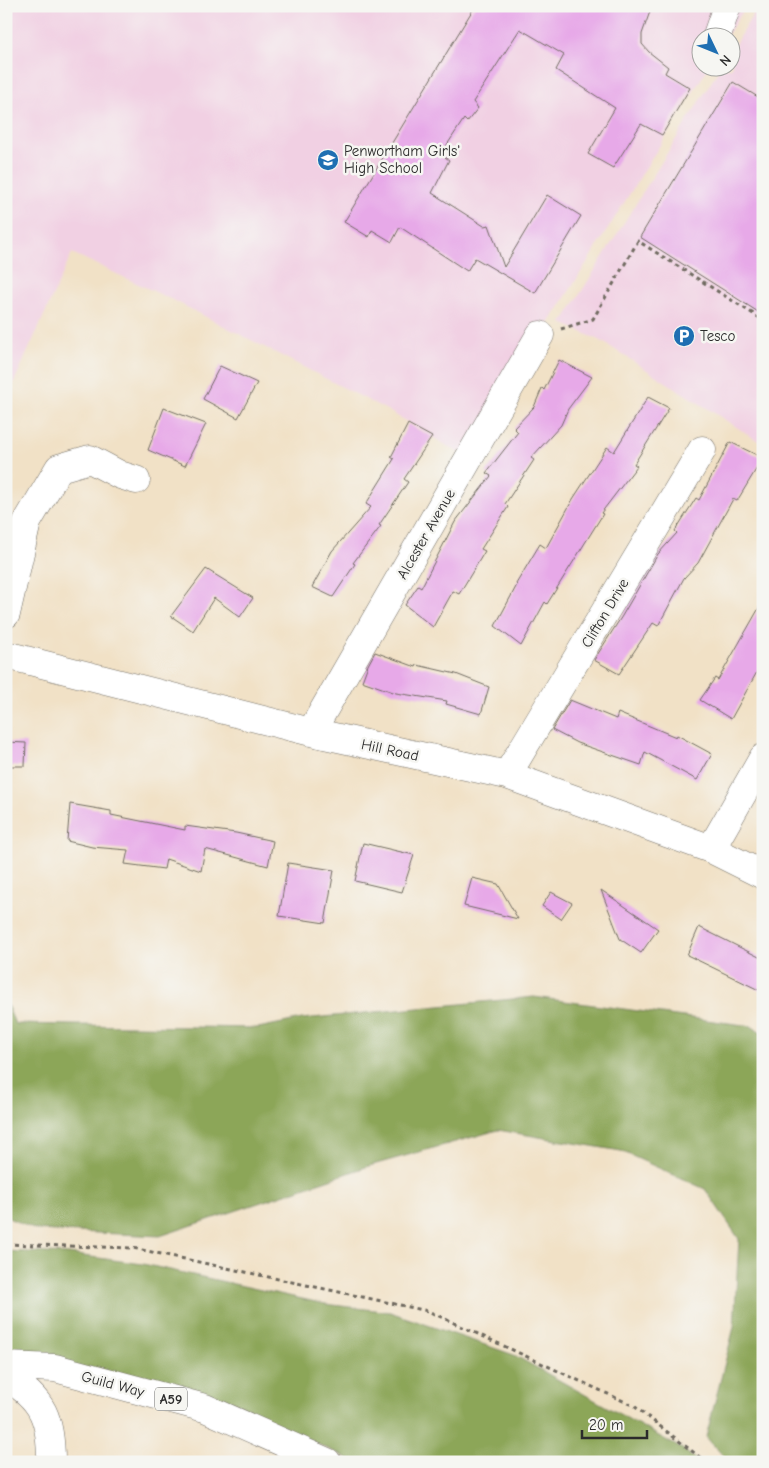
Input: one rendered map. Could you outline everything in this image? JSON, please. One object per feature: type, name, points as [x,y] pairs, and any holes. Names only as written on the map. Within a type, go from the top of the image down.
[{"type":"main road","points":[[719,28],[727,6]]},
{"type":"main road","name":"Alcester Avenue","points":[[311,732],[540,335]]},
{"type":"main road","name":"Clifton Drive","points":[[507,776],[702,450]]},
{"type":"main road","points":[[6,614],[27,522],[59,468],[90,459],[120,475],[136,480]]},
{"type":"main road","name":"Hill Road","points":[[6,655],[311,732],[507,776],[711,849],[763,875]]},
{"type":"main road","points":[[711,849],[763,758]]},
{"type":"main road","name":"Guild Way","points":[[6,1366],[55,1368],[205,1408],[327,1462]]},
{"type":"main road","points":[[6,1377],[33,1397],[45,1413],[51,1437],[50,1462]]},
{"type":"path","points":[[540,335],[593,320],[638,241],[763,320]]},
{"type":"path","points":[[6,1244],[133,1248],[428,1311],[634,1406],[706,1462]]},
{"type":"shaded area","name":"Penwortham Girls' High School","points":[[6,6],[746,6],[732,28],[692,28],[692,78],[702,78],[466,457],[387,410],[179,303],[72,253],[6,400]]},
{"type":"shaded area","points":[[758,6],[763,6],[763,444],[603,342],[562,323],[714,78],[742,78],[742,32]]},
{"type":"green space","points":[[534,997],[751,1026],[763,1034],[763,1462],[729,1462],[706,1437],[734,1327],[739,1239],[705,1189],[621,1151],[498,1130],[369,1166],[160,1236],[36,1230],[6,1217],[6,1002],[15,1024],[258,1028],[302,1019]]},
{"type":"green space","points":[[6,1251],[69,1254],[143,1264],[325,1304],[390,1312],[514,1355],[684,1450],[698,1462],[356,1462],[270,1422],[6,1355]]},
{"type":"building","points":[[475,6],[652,6],[642,34],[642,44],[668,67],[665,73],[690,88],[662,135],[641,124],[613,168],[588,154],[615,108],[556,70],[564,55],[520,29],[473,102],[478,108],[467,122],[464,119],[441,154],[449,160],[432,193],[484,226],[489,225],[504,267],[547,195],[581,216],[535,293],[475,258],[467,271],[400,227],[392,242],[372,230],[369,237],[344,222]]},
{"type":"building","points":[[733,82],[763,100],[763,315],[640,237]]},
{"type":"building","points":[[559,360],[592,377],[568,409],[561,425],[531,458],[534,460],[505,504],[508,507],[481,549],[485,551],[459,594],[453,591],[433,627],[405,605],[418,586],[421,588],[455,522],[491,476],[486,473],[518,432],[514,428],[534,407],[542,388],[544,390]]},
{"type":"building","points":[[220,366],[257,383],[238,418],[203,399]]},
{"type":"building","points":[[648,397],[669,408],[634,464],[637,466],[601,513],[603,514],[547,604],[545,602],[521,646],[495,626],[516,584],[540,544],[546,548],[573,499],[607,447],[614,452]]},
{"type":"building","points":[[164,408],[206,424],[185,466],[148,450]]},
{"type":"building","points":[[408,424],[432,437],[404,479],[408,482],[379,525],[381,526],[353,563],[355,564],[333,597],[312,587],[332,551],[371,507],[366,504],[394,459],[391,457]]},
{"type":"building","points":[[730,442],[763,458],[737,501],[733,499],[698,563],[684,578],[658,626],[653,623],[619,674],[594,660],[658,554],[677,533],[675,531],[696,498],[699,500]]},
{"type":"building","points":[[206,569],[253,598],[240,617],[214,598],[193,631],[171,616]]},
{"type":"building","points":[[763,601],[763,661],[731,719],[700,700],[715,678],[718,680]]},
{"type":"building","points":[[375,652],[416,667],[417,665],[456,674],[489,687],[481,714],[446,704],[447,701],[396,693],[362,681]]},
{"type":"building","points":[[570,700],[616,719],[618,713],[676,737],[677,735],[712,754],[697,780],[645,752],[641,765],[577,743],[552,730]]},
{"type":"building","points":[[6,742],[26,743],[25,766],[6,766]]},
{"type":"building","points":[[70,804],[111,811],[111,815],[185,830],[185,826],[236,833],[273,841],[268,866],[205,849],[201,871],[166,859],[164,869],[125,864],[128,850],[92,847],[67,841]]},
{"type":"building","points":[[363,843],[414,855],[402,892],[355,881]]},
{"type":"building","points":[[288,863],[334,870],[325,923],[279,916]]},
{"type":"building","points":[[472,878],[498,884],[518,919],[464,906]]},
{"type":"building","points":[[601,890],[658,929],[641,953],[620,939]]},
{"type":"building","points":[[551,892],[572,903],[561,919],[542,906]]},
{"type":"building","points":[[699,927],[763,959],[763,992],[687,955]]},
{"type":"place","name":"Penwortham Girls' High School","points":[[328,160]]},
{"type":"place","name":"Tesco","points":[[684,336]]}]
